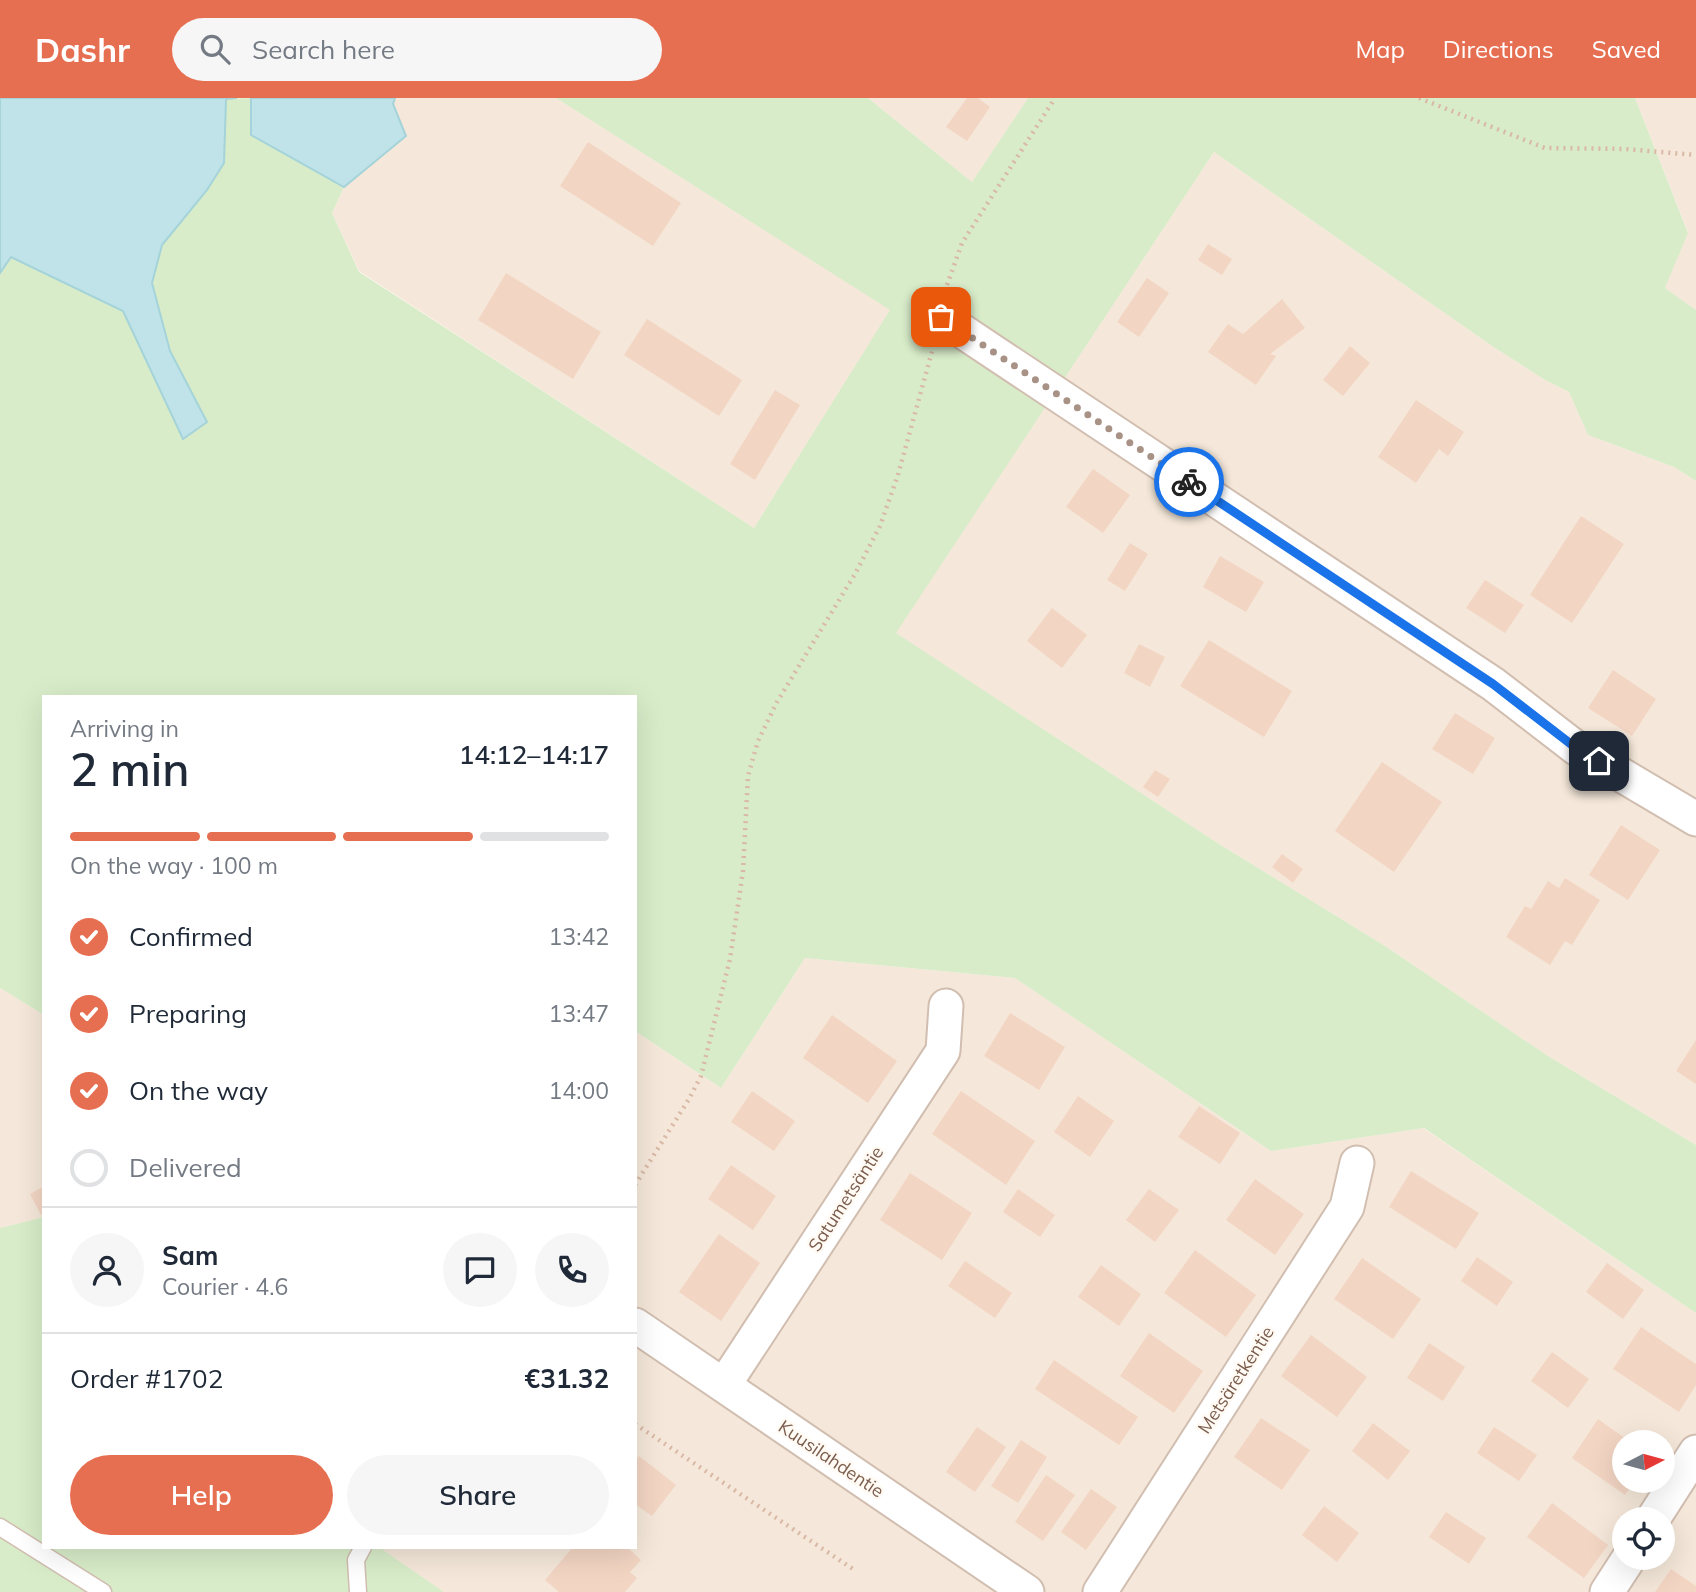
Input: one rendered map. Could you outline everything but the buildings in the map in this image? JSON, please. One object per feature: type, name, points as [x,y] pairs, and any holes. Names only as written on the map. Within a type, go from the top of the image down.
[{"type":"street","points":[[941,317],[1484,678],[1576,748],[1696,819]]},
{"type":"street","name":"Satumetsäntie","points":[[724,1385],[943,1051],[946,1006]]},
{"type":"street","name":"Metsäretkentie","points":[[1100,1592],[1347,1207],[1357,1163]]},
{"type":"street","name":"Kuusilahdentie","points":[[637,1326],[1027,1592]]},
{"type":"street","points":[[1661,1507],[1696,1452]]},
{"type":"street","points":[[1607,1592],[1621,1570]]},
{"type":"lane","points":[[0,1527],[103,1592]]},
{"type":"lane","points":[[358,1592],[356,1560],[362,1549]]},
{"type":"path","points":[[637,1182],[701,1076],[730,959],[743,871],[748,776],[758,741],[777,702],[855,574],[880,526],[898,475],[941,317],[951,269],[962,243],[1055,98]]},
{"type":"path","points":[[1419,98],[1545,148],[1625,149],[1696,155]]},
{"type":"path","points":[[637,1425],[853,1569]]},
{"type":"shaded area","points":[[395,98],[556,98],[891,310],[754,528],[359,271],[332,213],[344,187],[405,136],[393,104]]},
{"type":"shaded area","points":[[868,98],[1028,98],[972,182]]},
{"type":"shaded area","points":[[1635,98],[1696,98],[1696,310],[1665,288],[1688,232]]},
{"type":"shaded area","points":[[1214,152],[1492,346],[1569,392],[1588,435],[1674,467],[1696,481],[1696,1145],[1548,1056],[1385,946],[1219,844],[895,633]]},
{"type":"shaded area","points":[[805,958],[1015,978],[1271,1151],[1423,1128],[1696,1313],[1696,1592],[444,1592],[382,1550],[637,1549],[637,1032],[721,1088]]},
{"type":"shaded area","points":[[0,988],[42,1014],[42,1218],[0,1228]]},
{"type":"green space","points":[[251,98],[251,135],[344,187],[332,213],[359,272],[754,528],[890,310],[556,98],[868,98],[972,182],[1028,98],[1635,98],[1688,233],[1665,288],[1696,310],[1696,481],[1674,467],[1588,435],[1569,392],[1492,346],[1214,152],[896,633],[1219,844],[1385,946],[1548,1056],[1696,1145],[1696,1313],[1424,1128],[1271,1151],[1015,978],[805,958],[721,1088],[637,1032],[637,695],[42,695],[42,1014],[0,988],[0,273],[11,257],[123,311],[183,438],[207,422],[170,351],[152,283],[162,245],[207,190],[224,163],[226,99]]},
{"type":"green space","points":[[42,1218],[42,1549],[383,1549],[444,1592],[0,1592],[0,1228]]},
{"type":"water","points":[[0,98],[237,98],[226,99],[224,163],[207,190],[162,245],[152,283],[170,351],[207,422],[183,439],[123,311],[11,257],[0,273]]},
{"type":"water","points":[[251,98],[395,98],[393,104],[406,136],[344,187],[251,135]]},
{"type":"way so far","points":[[941,317],[1189,482]]},
{"type":"route","points":[[1189,482],[1493,684],[1576,748],[1599,761]]}]
